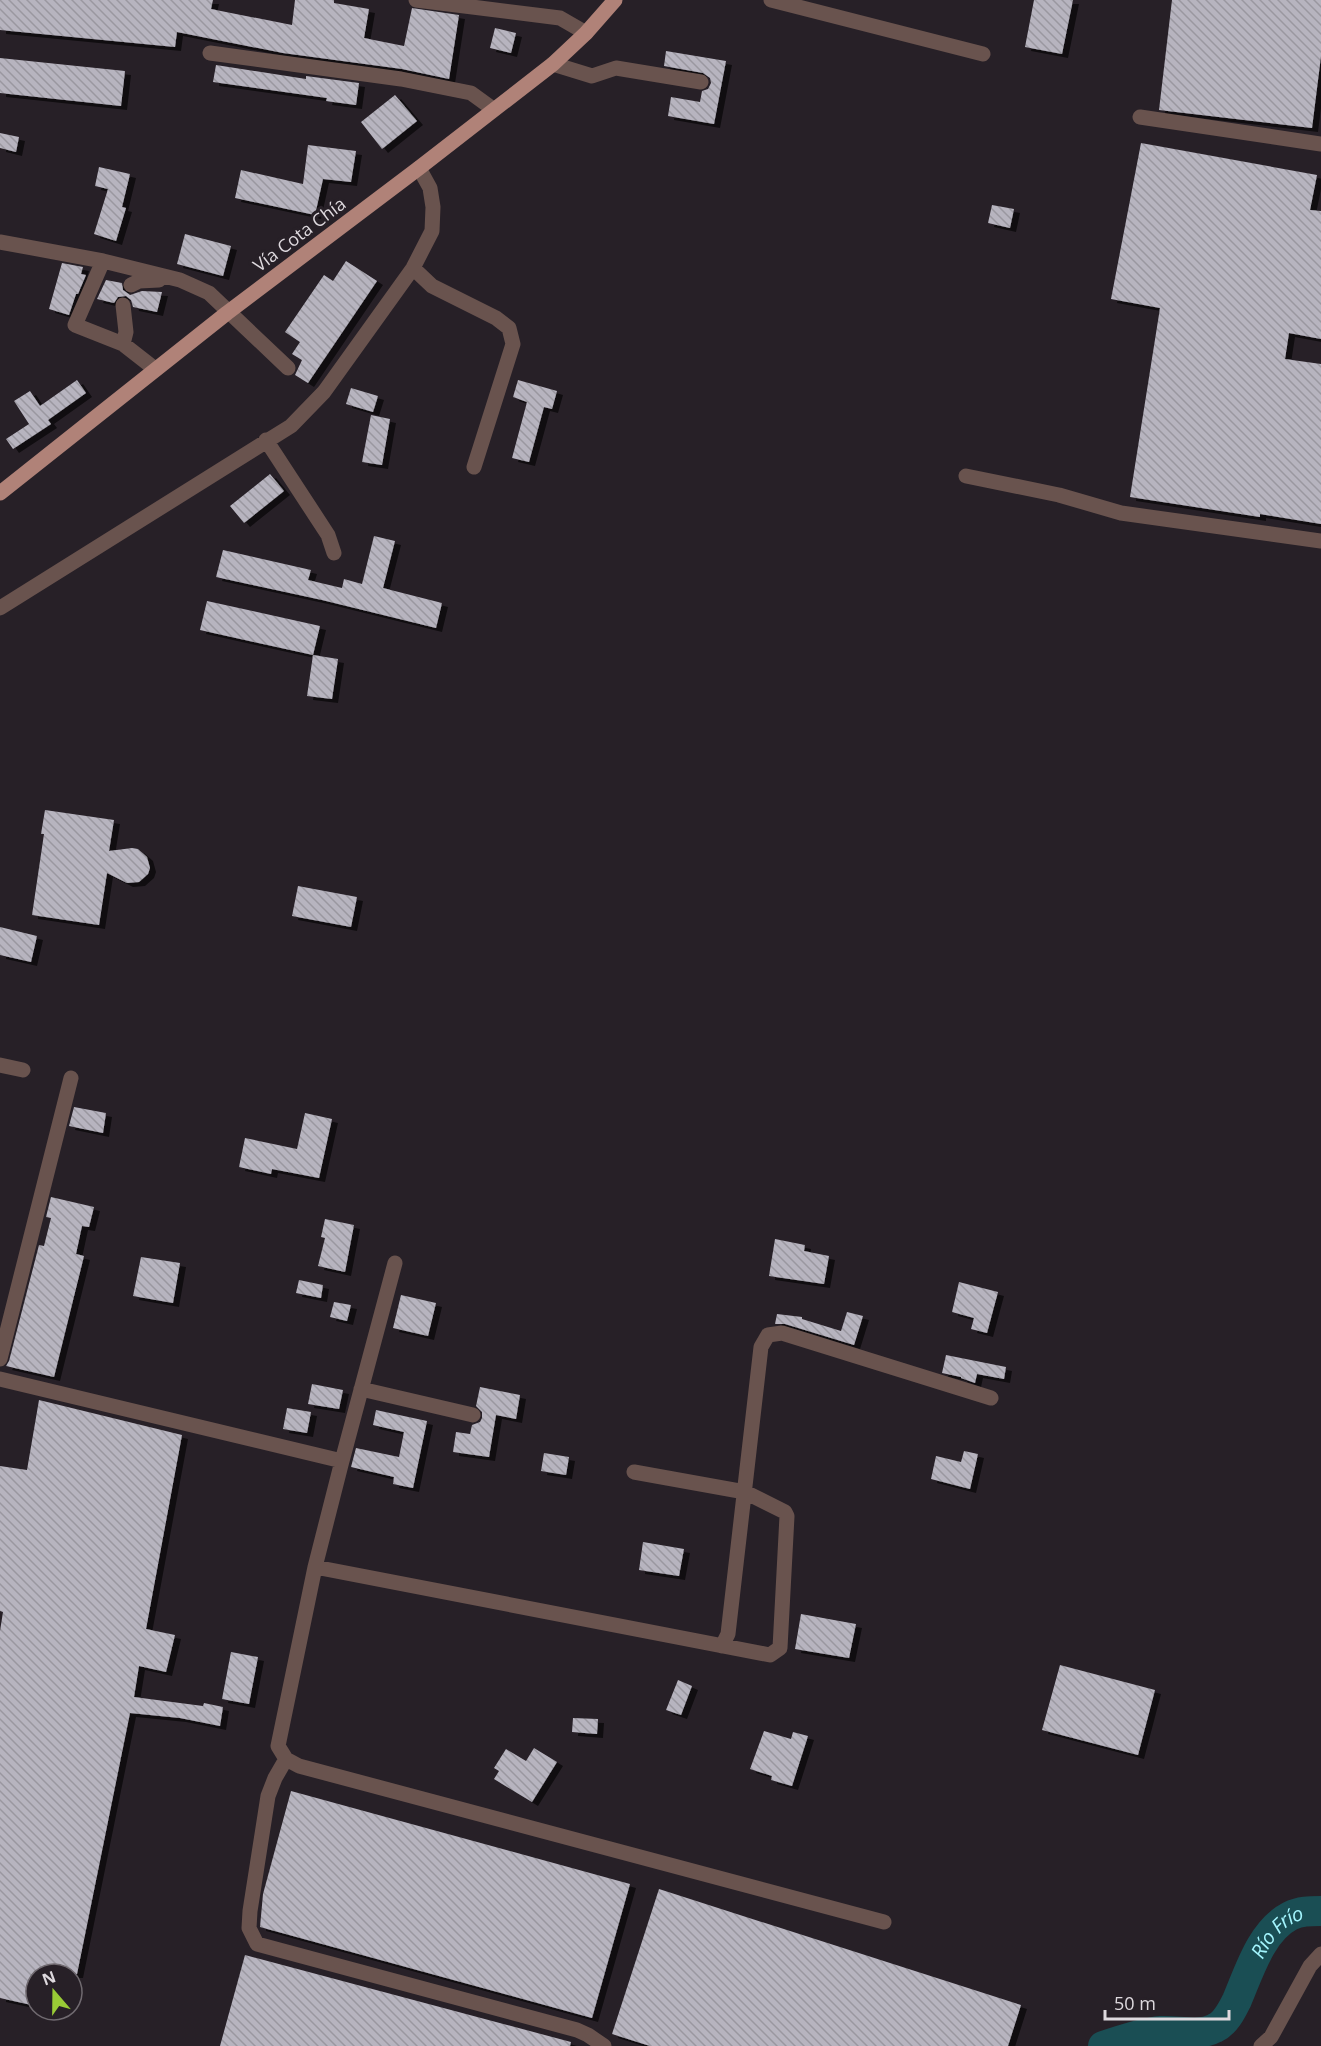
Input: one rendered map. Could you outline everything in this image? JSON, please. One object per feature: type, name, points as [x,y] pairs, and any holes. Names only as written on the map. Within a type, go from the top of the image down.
[{"type":"main road","name":"Vía Cota Chía","points":[[0,493],[227,313],[553,64],[586,33],[615,0]]},
{"type":"street","points":[[416,0],[560,18],[586,33]]},
{"type":"street","points":[[771,0],[983,54]]},
{"type":"street","points":[[210,53],[401,79],[471,93],[493,109]]},
{"type":"street","points":[[553,64],[592,76],[616,68],[701,82]]},
{"type":"street","points":[[1140,117],[1321,144]]},
{"type":"street","points":[[0,608],[291,426],[324,392],[413,268],[432,231],[434,207],[430,188],[419,168]]},
{"type":"street","points":[[0,242],[103,261],[180,280],[209,293],[227,313],[288,368]]},
{"type":"street","points":[[103,261],[75,325],[123,344],[155,369]]},
{"type":"street","points":[[413,268],[432,286],[496,318],[509,328],[513,344],[474,468]]},
{"type":"street","points":[[131,285],[139,281],[180,280]]},
{"type":"street","points":[[123,305],[126,332],[123,344]]},
{"type":"street","points":[[266,440],[328,536],[334,553]]},
{"type":"street","points":[[966,476],[1059,495],[1121,513],[1321,541]]},
{"type":"street","points":[[0,1065],[23,1070]]},
{"type":"street","points":[[0,1359],[71,1078]]},
{"type":"street","points":[[395,1263],[315,1567],[278,1746],[286,1759],[299,1766],[884,1922]]},
{"type":"street","points":[[722,1646],[728,1634],[761,1347],[768,1335],[782,1333],[991,1398]]},
{"type":"street","points":[[0,1379],[342,1461]]},
{"type":"street","points":[[361,1389],[472,1415]]},
{"type":"street","points":[[315,1567],[770,1655],[780,1648],[788,1516],[785,1512],[745,1492],[634,1472]]},
{"type":"street","points":[[286,1759],[274,1778],[268,1796],[249,1911],[249,1928],[257,1944],[577,2030],[604,2046]]},
{"type":"street","points":[[1262,2046],[1271,2037],[1310,1966],[1321,1954]]},
{"type":"building","points":[[0,0],[213,0],[211,9],[292,25],[295,0],[334,0],[334,3],[369,9],[364,38],[404,46],[412,8],[459,15],[449,79],[402,69],[283,53],[177,32],[175,47],[0,30]]},
{"type":"building","points":[[1034,0],[1073,0],[1062,54],[1025,47]]},
{"type":"building","points":[[1172,0],[1321,0],[1321,56],[1312,128],[1159,110]]},
{"type":"building","points":[[495,28],[516,33],[511,53],[490,48]]},
{"type":"building","points":[[666,51],[726,61],[714,124],[668,116],[671,97],[700,102],[702,91],[708,89],[711,83],[710,78],[703,73],[664,66]]},
{"type":"building","points":[[0,58],[125,71],[121,106],[0,93]]},
{"type":"building","points":[[216,65],[306,79],[306,76],[359,83],[356,105],[326,101],[327,98],[213,82]]},
{"type":"building","points":[[395,95],[417,121],[382,149],[361,122]]},
{"type":"building","points":[[0,133],[19,137],[16,152],[0,148]]},
{"type":"building","points":[[1141,143],[1317,175],[1310,210],[1321,211],[1321,339],[1289,333],[1285,359],[1321,364],[1321,524],[1130,497],[1160,308],[1111,299]]},
{"type":"building","points":[[308,145],[356,151],[351,182],[323,179],[315,215],[235,198],[241,170],[303,184]]},
{"type":"building","points":[[99,167],[130,174],[122,207],[126,208],[116,241],[94,234],[108,189],[95,186]]},
{"type":"building","points":[[992,205],[1014,209],[1010,228],[988,223]]},
{"type":"building","points":[[185,234],[231,246],[223,276],[177,264]]},
{"type":"building","points":[[346,261],[377,281],[308,383],[295,375],[302,360],[292,354],[300,342],[285,332],[324,275],[333,281]]},
{"type":"building","points":[[62,263],[83,267],[81,274],[86,275],[69,315],[49,309]]},
{"type":"building","points":[[106,280],[122,283],[123,290],[130,295],[142,291],[162,292],[157,312],[133,307],[131,300],[126,296],[118,297],[114,303],[97,299]]},
{"type":"building","points":[[77,380],[86,393],[48,420],[51,424],[13,449],[6,439],[29,424],[14,401],[30,391],[40,406]]},
{"type":"building","points":[[518,380],[557,391],[552,409],[544,407],[529,462],[512,458],[527,402],[513,397]]},
{"type":"building","points":[[351,388],[378,396],[373,412],[346,404]]},
{"type":"building","points":[[371,415],[390,419],[382,465],[362,462]]},
{"type":"building","points":[[270,474],[284,491],[244,523],[230,506]]},
{"type":"building","points":[[374,536],[395,541],[383,588],[442,603],[436,628],[216,577],[223,550],[311,570],[308,580],[342,588],[344,579],[362,584]]},
{"type":"building","points":[[207,601],[320,626],[313,655],[200,630]]},
{"type":"building","points":[[313,655],[338,659],[332,699],[307,696]]},
{"type":"building","points":[[45,810],[114,820],[109,851],[132,848],[138,849],[147,857],[150,868],[148,874],[139,882],[127,883],[107,873],[99,925],[32,915],[44,834],[41,834]]},
{"type":"building","points":[[298,886],[357,897],[351,927],[292,916]]},
{"type":"building","points":[[0,927],[37,936],[31,962],[0,955]]},
{"type":"building","points":[[74,1107],[106,1113],[103,1133],[69,1126]]},
{"type":"building","points":[[305,1113],[332,1119],[319,1178],[272,1169],[271,1174],[239,1167],[245,1138],[297,1149]]},
{"type":"building","points":[[51,1197],[94,1207],[89,1227],[82,1226],[76,1254],[84,1256],[54,1377],[6,1366],[39,1245],[44,1246],[51,1218],[46,1217]]},
{"type":"building","points":[[325,1219],[354,1225],[345,1272],[318,1266],[325,1238],[321,1237]]},
{"type":"building","points":[[775,1239],[805,1245],[804,1251],[829,1256],[824,1284],[769,1276]]},
{"type":"building","points":[[141,1257],[180,1263],[173,1303],[133,1296]]},
{"type":"building","points":[[299,1280],[323,1285],[321,1298],[296,1293]]},
{"type":"building","points":[[959,1282],[998,1292],[987,1333],[971,1329],[974,1318],[952,1312]]},
{"type":"building","points":[[401,1295],[436,1303],[428,1336],[393,1328]]},
{"type":"building","points":[[334,1302],[351,1305],[347,1321],[330,1317]]},
{"type":"building","points":[[847,1312],[863,1316],[854,1345],[785,1324],[775,1324],[777,1314],[802,1317],[802,1319],[841,1331]]},
{"type":"building","points":[[946,1355],[1006,1367],[1004,1379],[977,1374],[975,1383],[942,1373]]},
{"type":"building","points":[[312,1384],[343,1390],[339,1409],[308,1404]]},
{"type":"building","points":[[480,1387],[520,1395],[516,1419],[496,1415],[489,1457],[453,1452],[456,1432],[470,1434],[472,1425],[480,1422],[482,1418],[482,1412],[476,1406]]},
{"type":"building","points":[[39,1400],[182,1435],[146,1629],[175,1635],[166,1672],[139,1666],[134,1697],[203,1706],[204,1703],[223,1707],[220,1726],[180,1718],[130,1713],[79,1962],[24,1962],[24,2003],[0,1998],[0,1631],[3,1612],[0,1611],[0,1466],[27,1470]]},
{"type":"building","points":[[287,1408],[311,1412],[307,1433],[283,1429]]},
{"type":"building","points":[[376,1410],[427,1421],[413,1488],[393,1484],[394,1477],[351,1467],[356,1448],[399,1457],[404,1432],[373,1425]]},
{"type":"building","points":[[964,1451],[978,1454],[970,1489],[931,1479],[936,1456],[961,1462]]},
{"type":"building","points":[[544,1453],[569,1457],[566,1475],[541,1471]]},
{"type":"building","points":[[643,1542],[684,1549],[679,1576],[639,1570]]},
{"type":"building","points":[[801,1614],[856,1624],[849,1658],[795,1649]]},
{"type":"building","points":[[231,1652],[258,1657],[249,1704],[222,1699]]},
{"type":"building","points":[[1060,1665],[1155,1690],[1138,1755],[1042,1730]]},
{"type":"building","points":[[678,1680],[692,1686],[681,1715],[666,1710]]},
{"type":"building","points":[[573,1718],[598,1719],[597,1734],[572,1732]]},
{"type":"building","points":[[764,1731],[791,1739],[793,1732],[808,1736],[792,1786],[771,1780],[772,1776],[750,1769]]},
{"type":"building","points":[[534,1748],[557,1762],[532,1802],[494,1779],[499,1771],[494,1768],[506,1749],[526,1761]]},
{"type":"building","points":[[291,1791],[630,1884],[592,2018],[260,1927],[263,1894]]},
{"type":"building","points":[[659,1889],[1021,2005],[1008,2046],[650,2046],[612,2034]]},
{"type":"building","points":[[245,1955],[571,2042],[570,2046],[220,2046]]},
{"type":"waterway","name":"Río Frío","points":[[1103,2046],[1154,2032],[1202,2032],[1219,2026],[1233,2008],[1251,1965],[1271,1932],[1294,1914],[1321,1911]]}]
